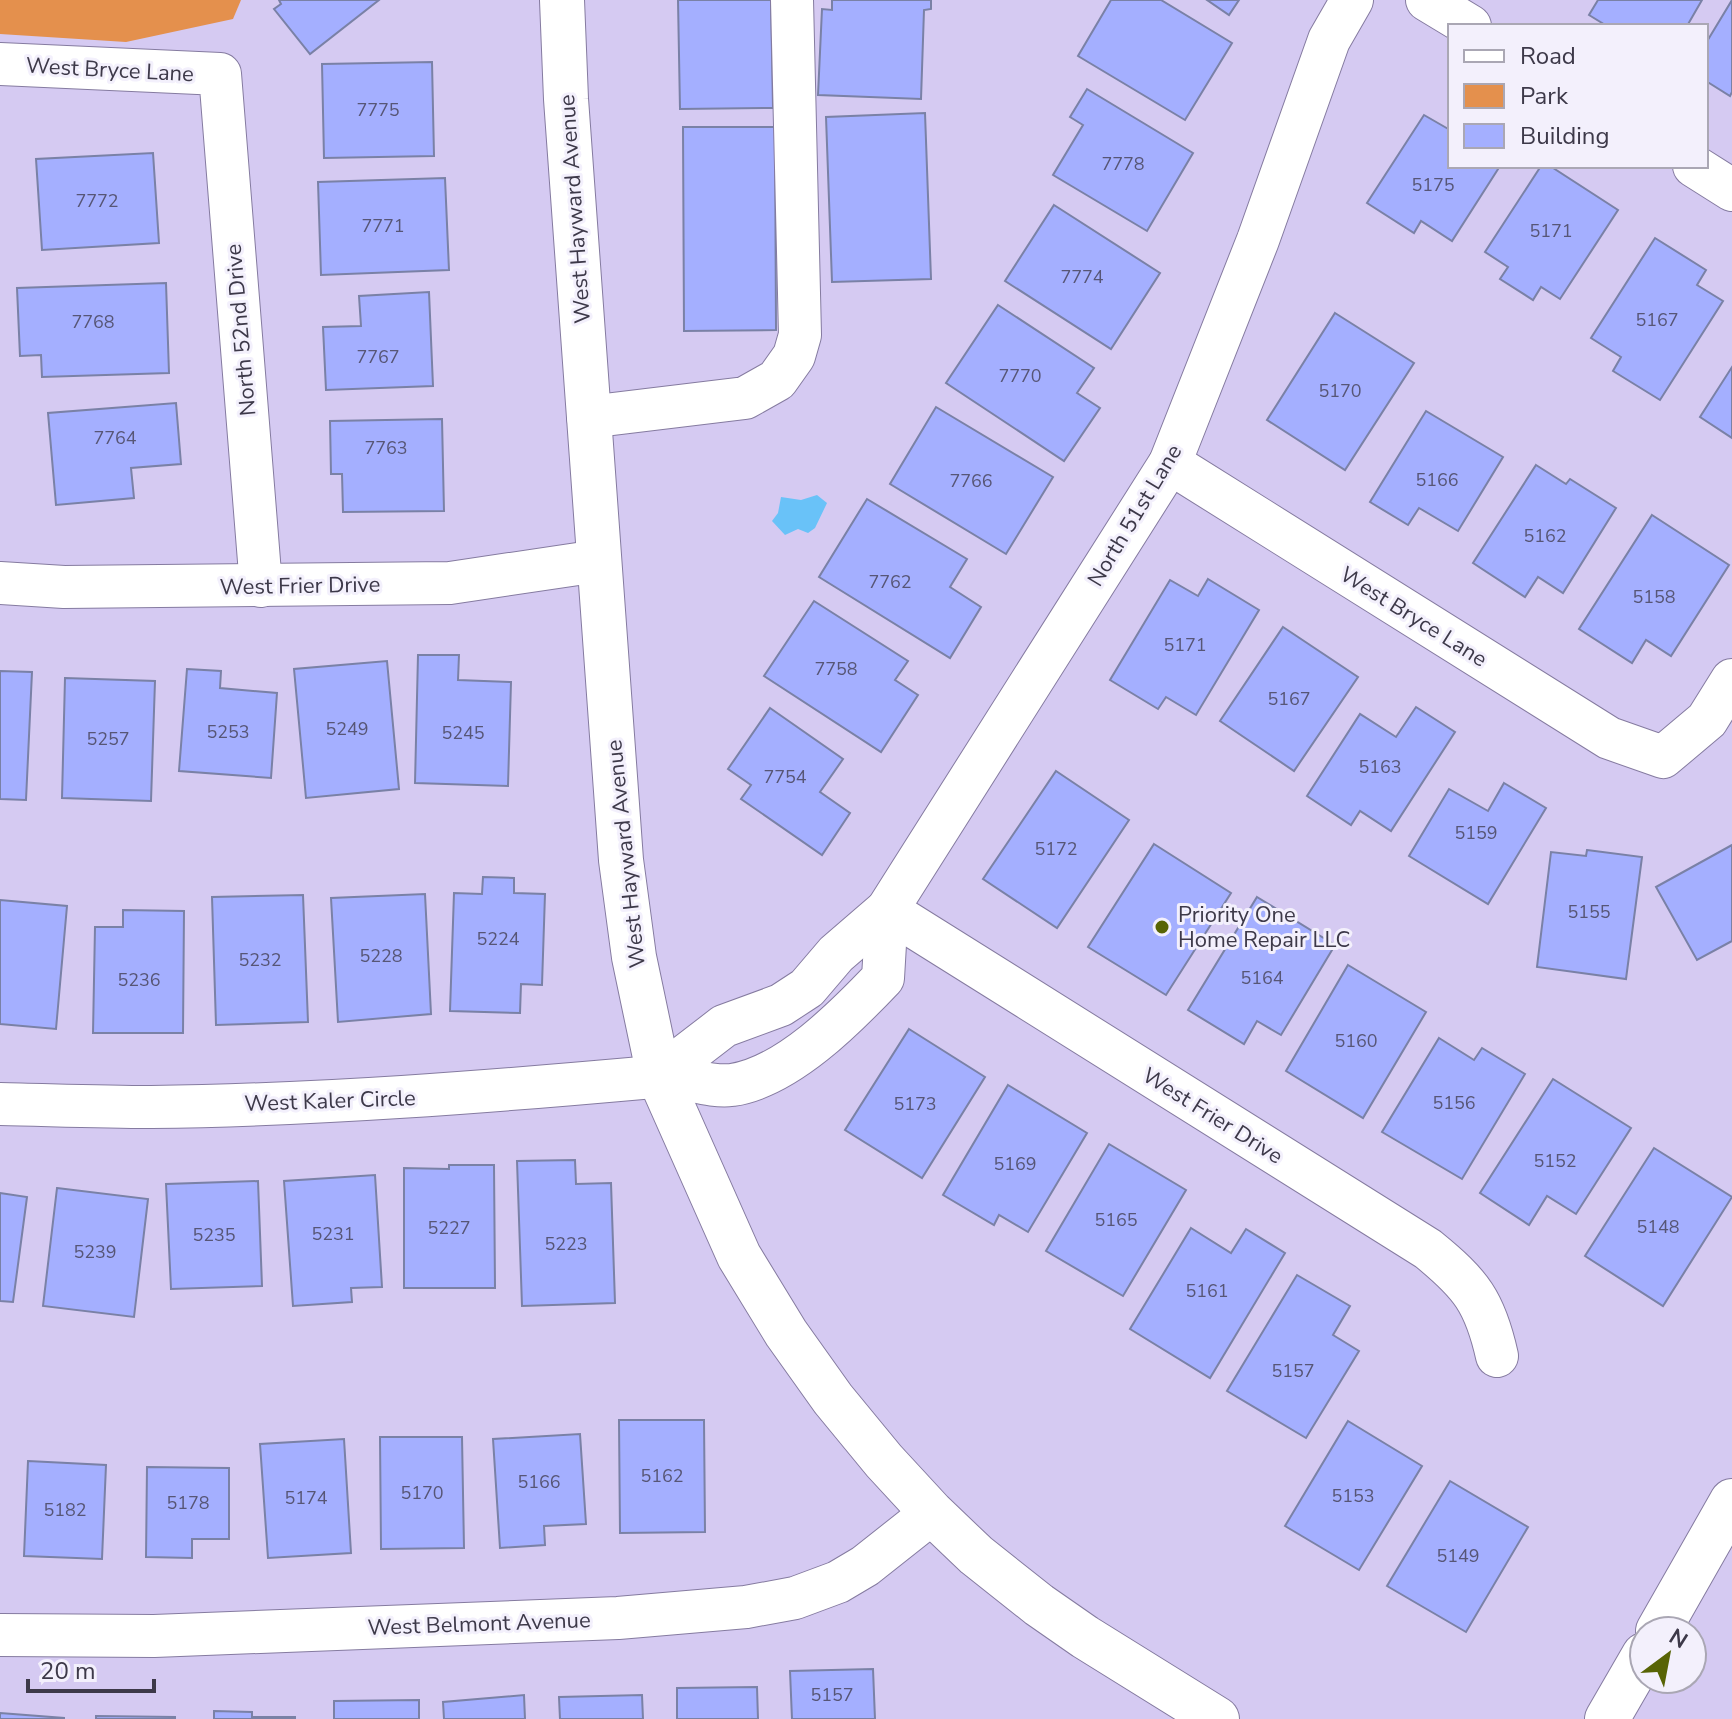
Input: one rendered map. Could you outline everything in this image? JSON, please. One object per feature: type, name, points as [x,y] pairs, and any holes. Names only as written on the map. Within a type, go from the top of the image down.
[{"type":"street","name":"West Hayward Avenue","points":[[562,0],[566,99],[621,860],[634,957],[659,1076],[739,1256],[786,1333],[833,1399],[932,1513],[976,1555],[1085,1637],[1217,1719]]},
{"type":"street","points":[[588,417],[745,398],[777,380],[794,356],[800,335],[792,0]]},
{"type":"street","name":"North 51st Lane","points":[[659,1076],[724,1026],[781,1005],[807,988],[836,954],[887,910],[1170,463],[1258,240],[1329,40],[1352,0]]},
{"type":"street","points":[[1427,0],[1467,24]]},
{"type":"street","name":"West Bryce Lane","points":[[0,64],[220,74]]},
{"type":"street","name":"North 52nd Drive","points":[[220,74],[261,586]]},
{"type":"street","points":[[1697,168],[1732,190]]},
{"type":"street","name":"West Bryce Lane","points":[[1170,463],[1609,738],[1663,757],[1707,720],[1732,680]]},
{"type":"street","name":"West Frier Drive","points":[[0,583],[64,587],[450,583],[598,561]]},
{"type":"street","name":"North 51st Lane","points":[[659,1076],[731,1085],[766,1073],[804,1052],[883,978],[887,910]]},
{"type":"street","name":"West Frier Drive","points":[[887,910],[1428,1249],[1455,1271],[1477,1296],[1491,1327],[1497,1356]]},
{"type":"street","name":"West Kaler Circle","points":[[0,1104],[150,1107],[347,1100],[516,1090],[659,1076]]},
{"type":"street","points":[[1667,1615],[1732,1501]]},
{"type":"street","name":"West Belmont Avenue","points":[[0,1635],[154,1636],[618,1618],[746,1607],[795,1598],[838,1582],[865,1566],[932,1513]]},
{"type":"street","points":[[1607,1719],[1628,1683]]},
{"type":"green space","points":[[0,0],[241,0],[233,19],[126,42],[0,34]]},
{"type":"water","points":[[817,495],[827,503],[815,528],[808,533],[798,529],[785,535],[772,521],[778,513],[781,497],[801,500]]},
{"type":"building","points":[[279,0],[379,0],[310,54],[274,9],[281,4]]},
{"type":"building","points":[[678,0],[771,0],[773,108],[680,109]]},
{"type":"building","points":[[832,0],[931,0],[931,9],[924,10],[921,99],[818,95],[822,9],[832,10]]},
{"type":"building","points":[[1111,0],[1161,0],[1232,43],[1185,120],[1078,56]]},
{"type":"building","points":[[1207,0],[1239,0],[1229,15]]},
{"type":"building","points":[[1598,0],[1702,0],[1688,24],[1604,24],[1589,15]]},
{"type":"building","points":[[1732,0],[1730,96],[1708,82],[1708,40]]},
{"type":"building","points":[[432,62],[434,156],[324,158],[322,64]]},
{"type":"building","points":[[1087,89],[1193,153],[1147,231],[1053,175],[1083,125],[1070,117]]},
{"type":"building","points":[[925,113],[931,279],[832,282],[826,117]]},
{"type":"building","points":[[1424,115],[1448,129],[1448,168],[1499,168],[1452,241],[1421,221],[1414,233],[1367,203]]},
{"type":"building","points":[[683,127],[775,127],[776,330],[684,331]]},
{"type":"building","points":[[153,153],[159,243],[42,250],[36,159]]},
{"type":"building","points":[[1540,168],[1553,168],[1618,210],[1560,299],[1541,287],[1533,300],[1500,279],[1508,267],[1485,252]]},
{"type":"building","points":[[445,178],[449,270],[321,275],[318,182]]},
{"type":"building","points":[[1054,205],[1160,273],[1111,349],[1005,281]]},
{"type":"building","points":[[1655,238],[1706,270],[1697,285],[1723,301],[1660,400],[1613,371],[1621,357],[1591,338]]},
{"type":"building","points":[[166,283],[169,373],[42,377],[41,355],[20,356],[17,288]]},
{"type":"building","points":[[429,292],[433,386],[326,390],[323,327],[361,326],[359,296]]},
{"type":"building","points":[[998,305],[1094,368],[1077,393],[1100,408],[1064,461],[946,383]]},
{"type":"building","points":[[1335,313],[1414,363],[1345,470],[1267,420]]},
{"type":"building","points":[[1732,367],[1732,438],[1700,417]]},
{"type":"building","points":[[176,403],[181,464],[131,468],[134,498],[56,505],[48,413]]},
{"type":"building","points":[[936,407],[1053,477],[1006,554],[890,484]]},
{"type":"building","points":[[1426,411],[1503,457],[1458,531],[1419,508],[1408,525],[1370,502]]},
{"type":"building","points":[[442,419],[444,511],[343,512],[342,474],[331,474],[330,421]]},
{"type":"building","points":[[1536,465],[1566,484],[1570,479],[1616,508],[1563,593],[1538,577],[1525,597],[1473,563]]},
{"type":"building","points":[[867,499],[967,559],[950,587],[981,607],[950,658],[819,577]]},
{"type":"building","points":[[1652,515],[1729,565],[1671,656],[1646,640],[1632,663],[1579,629]]},
{"type":"building","points":[[1208,579],[1259,610],[1196,715],[1166,697],[1158,709],[1110,680],[1170,580],[1198,596]]},
{"type":"building","points":[[814,601],[908,661],[895,680],[918,695],[881,752],[764,676]]},
{"type":"building","points":[[1283,627],[1358,677],[1294,771],[1220,721]]},
{"type":"building","points":[[418,655],[459,655],[458,680],[511,682],[508,786],[415,783]]},
{"type":"building","points":[[387,661],[399,789],[306,798],[294,669]]},
{"type":"building","points":[[187,669],[221,671],[220,688],[277,693],[271,778],[179,771]]},
{"type":"building","points":[[0,671],[32,672],[26,800],[0,799]]},
{"type":"building","points":[[65,678],[155,681],[151,801],[62,798]]},
{"type":"building","points":[[1416,707],[1455,732],[1391,831],[1360,811],[1351,825],[1307,796],[1360,714],[1396,737]]},
{"type":"building","points":[[770,708],[843,759],[820,792],[850,813],[822,855],[741,799],[751,785],[728,769]]},
{"type":"building","points":[[1056,771],[1129,820],[1057,928],[983,879]]},
{"type":"building","points":[[1504,783],[1546,808],[1488,904],[1409,856],[1449,789],[1488,811]]},
{"type":"building","points":[[1154,844],[1231,893],[1166,995],[1088,947]]},
{"type":"building","points":[[1732,845],[1732,941],[1697,960],[1656,887]]},
{"type":"building","points":[[1587,850],[1642,857],[1626,979],[1537,967],[1551,852],[1586,856]]},
{"type":"building","points":[[483,877],[514,878],[514,893],[545,894],[542,985],[521,984],[520,1013],[450,1011],[454,893],[482,894]]},
{"type":"building","points":[[425,894],[431,1014],[338,1022],[331,898]]},
{"type":"building","points":[[303,895],[308,1022],[216,1025],[212,897]]},
{"type":"building","points":[[1257,897],[1335,945],[1281,1035],[1257,1021],[1244,1044],[1188,1010]]},
{"type":"building","points":[[0,900],[67,906],[56,1029],[0,1024]]},
{"type":"building","points":[[123,910],[184,911],[183,1033],[93,1033],[95,927],[123,927]]},
{"type":"building","points":[[1348,965],[1426,1012],[1363,1118],[1286,1071]]},
{"type":"building","points":[[909,1029],[985,1077],[922,1178],[845,1130]]},
{"type":"building","points":[[1439,1038],[1474,1060],[1482,1048],[1525,1074],[1462,1179],[1382,1132]]},
{"type":"building","points":[[1553,1079],[1631,1128],[1576,1214],[1547,1196],[1529,1225],[1480,1193]]},
{"type":"building","points":[[1008,1085],[1087,1133],[1028,1232],[999,1215],[994,1225],[943,1195]]},
{"type":"building","points":[[1109,1144],[1186,1190],[1123,1296],[1046,1251]]},
{"type":"building","points":[[1654,1148],[1732,1197],[1663,1306],[1585,1256]]},
{"type":"building","points":[[575,1160],[576,1184],[611,1183],[615,1303],[522,1306],[517,1161]]},
{"type":"building","points":[[449,1165],[494,1165],[495,1288],[404,1288],[404,1168],[449,1169]]},
{"type":"building","points":[[375,1175],[382,1287],[351,1288],[352,1302],[293,1306],[284,1181]]},
{"type":"building","points":[[258,1181],[262,1286],[171,1289],[166,1184]]},
{"type":"building","points":[[57,1188],[148,1199],[134,1317],[43,1306]]},
{"type":"building","points":[[0,1193],[27,1197],[13,1302],[0,1301]]},
{"type":"building","points":[[1191,1228],[1231,1253],[1246,1229],[1285,1253],[1210,1378],[1130,1329]]},
{"type":"building","points":[[1297,1275],[1350,1306],[1333,1335],[1359,1351],[1306,1438],[1227,1391]]},
{"type":"building","points":[[619,1420],[704,1420],[705,1532],[620,1533]]},
{"type":"building","points":[[1348,1421],[1422,1466],[1359,1570],[1285,1526]]},
{"type":"building","points":[[580,1434],[586,1524],[544,1526],[545,1545],[500,1548],[493,1439]]},
{"type":"building","points":[[380,1437],[462,1437],[464,1548],[381,1549]]},
{"type":"building","points":[[344,1439],[351,1553],[268,1558],[260,1444]]},
{"type":"building","points":[[28,1461],[106,1465],[102,1559],[24,1556]]},
{"type":"building","points":[[147,1467],[229,1468],[229,1539],[192,1539],[192,1558],[146,1557]]},
{"type":"building","points":[[1450,1481],[1528,1527],[1466,1632],[1387,1586]]},
{"type":"building","points":[[873,1669],[875,1719],[792,1719],[790,1671]]},
{"type":"building","points":[[757,1687],[758,1719],[677,1719],[677,1688]]},
{"type":"building","points":[[524,1695],[525,1719],[444,1719],[443,1702]]},
{"type":"building","points":[[642,1695],[643,1719],[560,1719],[559,1697]]},
{"type":"building","points":[[419,1700],[419,1719],[334,1719],[334,1701]]},
{"type":"building","points":[[214,1711],[252,1712],[252,1717],[295,1719],[214,1719]]},
{"type":"building","points":[[0,1713],[64,1718],[64,1719],[0,1719]]},
{"type":"building","points":[[96,1716],[175,1717],[175,1719],[96,1719]]},
{"type":"place","name":"Priority One Home Repair LLC","points":[[1162,927]]}]
